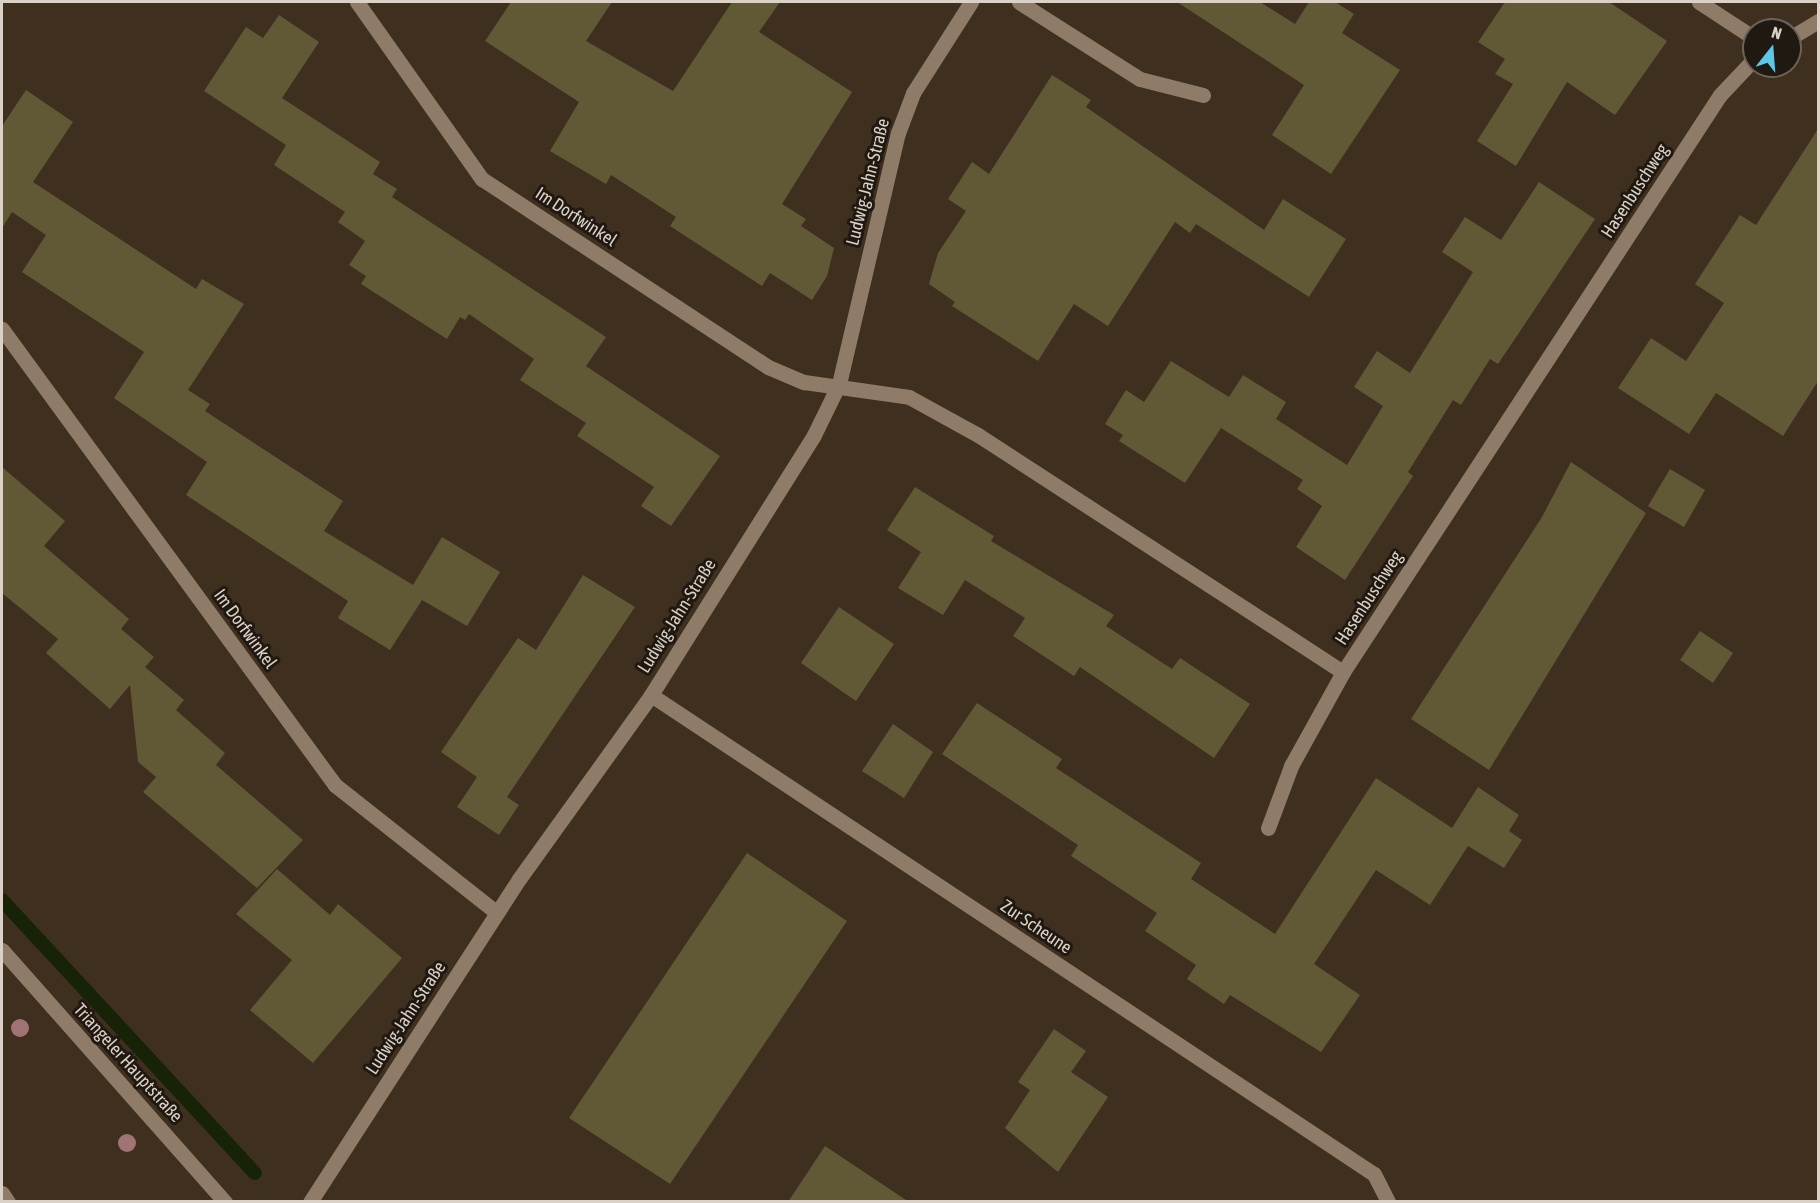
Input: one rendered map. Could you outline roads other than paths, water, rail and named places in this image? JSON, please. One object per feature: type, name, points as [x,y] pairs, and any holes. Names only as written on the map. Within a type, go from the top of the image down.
[{"type":"street","name":"Im Dorfwinkel","points":[[357,2],[482,179],[768,367],[804,382],[838,384]]},
{"type":"street","name":"Ludwig-Jahn-Straße","points":[[310,1202],[497,913],[651,695],[814,435],[838,384],[898,133],[913,93],[971,2]]},
{"type":"street","points":[[1019,2],[1140,79],[1203,95]]},
{"type":"street","points":[[1699,2],[1742,31]]},
{"type":"street","points":[[1802,31],[1818,21]]},
{"type":"street","name":"Hasenbuschweg","points":[[838,384],[909,397],[978,435],[1343,672],[1720,95],[1742,72]]},
{"type":"street","name":"Im Dorfwinkel","points":[[2,329],[335,785],[497,913]]},
{"type":"street","points":[[1268,828],[1291,766],[1343,672]]},
{"type":"street","name":"Zur Scheune","points":[[651,695],[1374,1174],[1388,1202]]},
{"type":"street","name":"Triangeler Hauptstraße","points":[[2,950],[225,1202]]},
{"type":"street","points":[[2,1193],[8,1202]]},
{"type":"waterway","points":[[2,900],[255,1173]]}]
